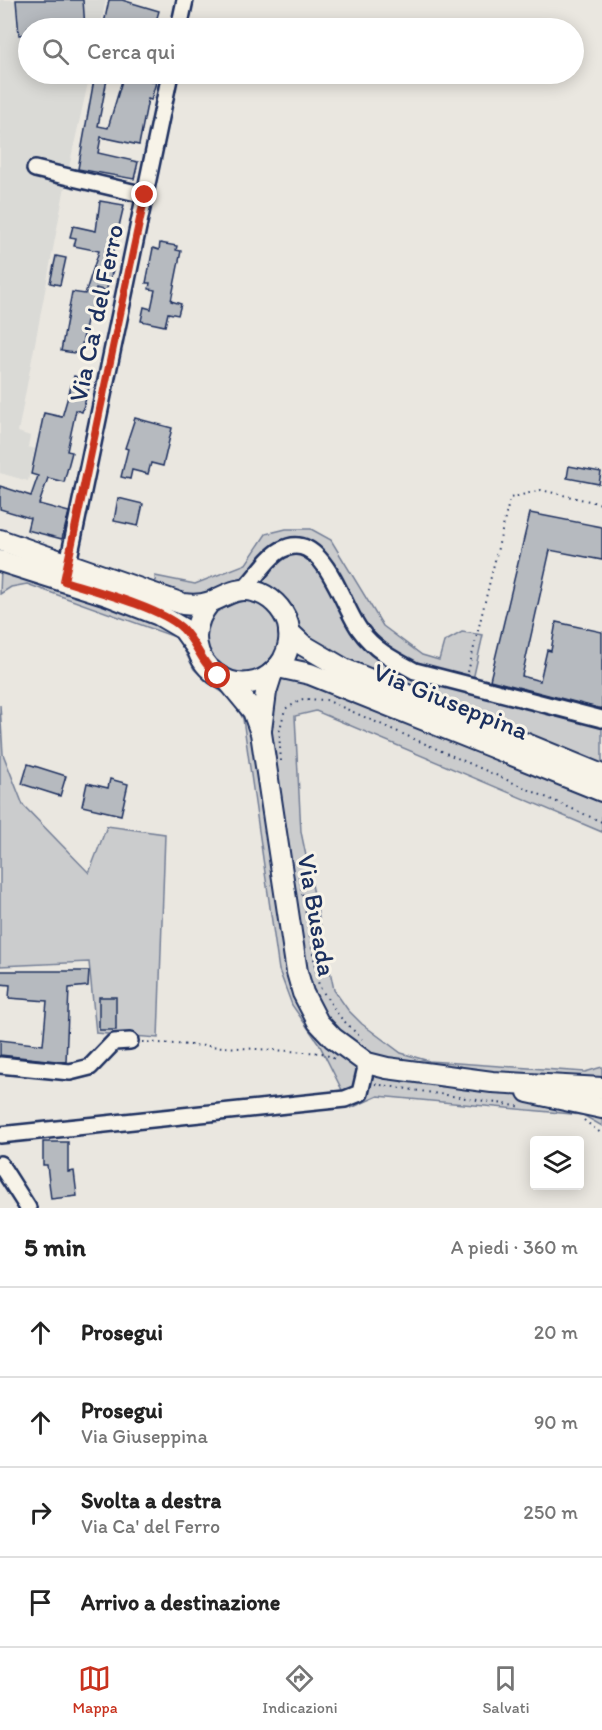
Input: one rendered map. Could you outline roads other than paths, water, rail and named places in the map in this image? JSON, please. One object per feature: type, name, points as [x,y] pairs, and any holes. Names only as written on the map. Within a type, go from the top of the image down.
[{"type":"main road","points":[[1,544],[175,622],[196,647],[208,669],[229,682],[252,682],[275,670],[289,644],[289,632],[284,614],[272,600],[263,594],[243,590],[220,595],[210,602],[197,623],[196,647]]},
{"type":"main road","points":[[0,561],[66,572],[174,602],[194,605],[210,602]]},
{"type":"main road","name":"Via Giuseppina","points":[[289,632],[303,645],[344,669],[602,775]]},
{"type":"main road","name":"Via Giuseppina","points":[[275,670],[310,674],[602,791]]},
{"type":"main road","name":"Via Busada","points":[[261,733],[266,692],[275,670]]},
{"type":"main road","name":"Via Busada","points":[[229,682],[253,711],[261,733],[292,946],[303,993],[318,1022],[351,1053],[365,1072],[387,1068],[492,1082],[601,1087]]},
{"type":"main road","name":"Via Busada","points":[[492,1082],[602,1115]]},
{"type":"street","points":[[181,18],[185,0]]},
{"type":"street","name":"Via Ca' del Ferro","points":[[66,572],[168,84]]},
{"type":"street","points":[[35,169],[145,195]]},
{"type":"street","name":"Via Giuseppina","points":[[243,590],[282,550],[291,547],[310,550],[323,562],[358,628],[371,644],[388,657],[415,671],[602,719]]},
{"type":"street","points":[[266,565],[272,600]]},
{"type":"street","points":[[0,1065],[70,1072],[90,1067],[114,1042],[130,1041]]},
{"type":"street","points":[[0,1135],[345,1099],[360,1093],[365,1072]]},
{"type":"street","points":[[0,1164],[28,1208]]}]
